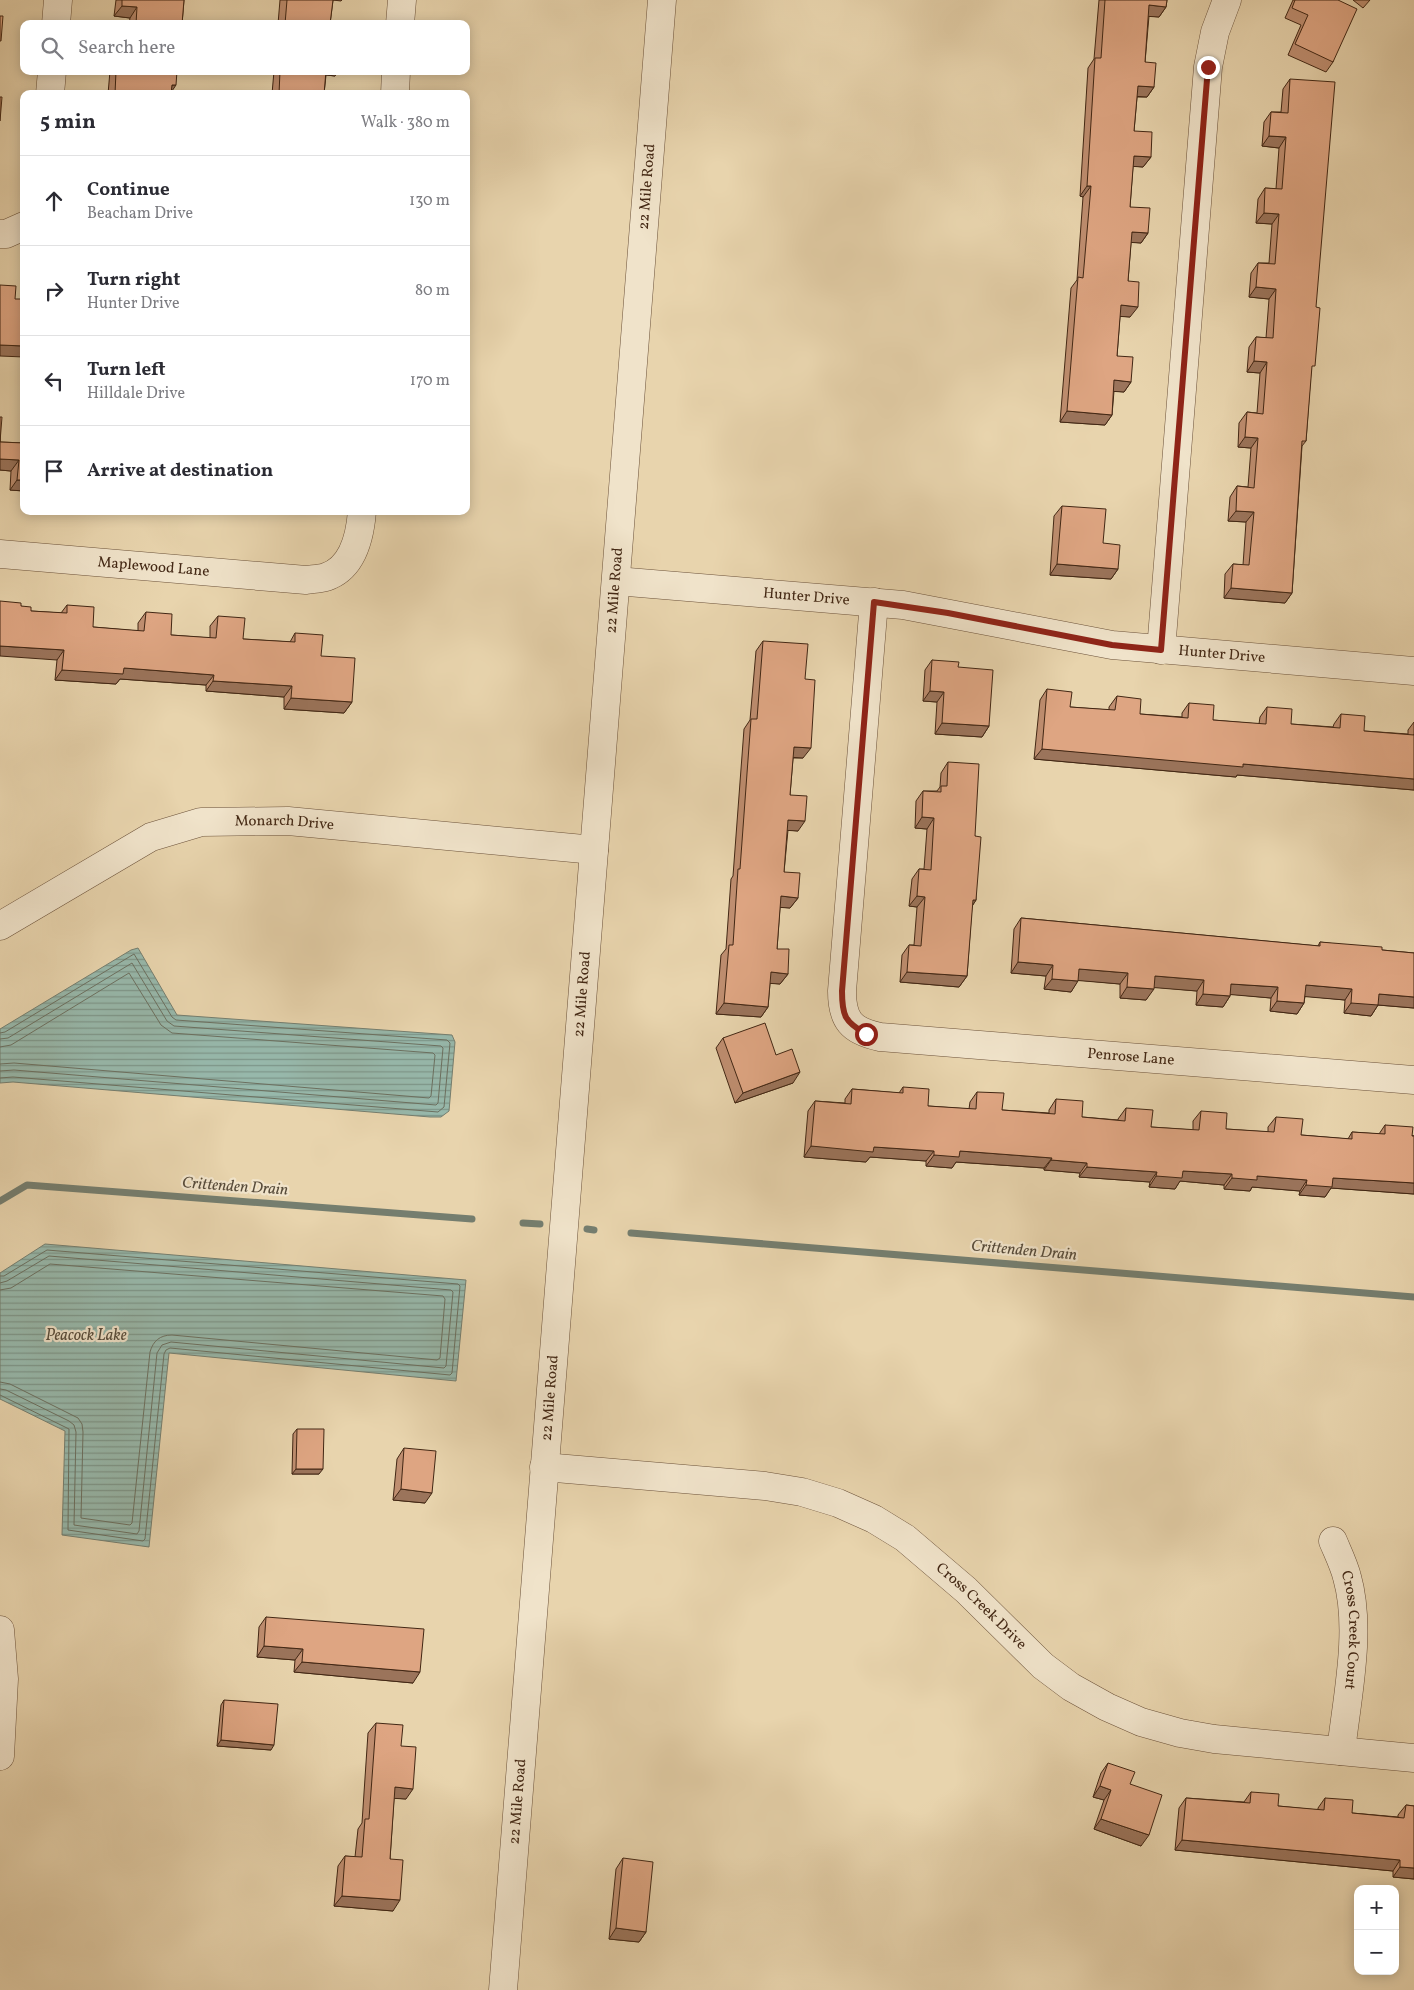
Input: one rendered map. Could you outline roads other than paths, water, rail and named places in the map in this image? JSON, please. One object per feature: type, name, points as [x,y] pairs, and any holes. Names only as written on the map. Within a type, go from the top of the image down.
[{"type":"street","points":[[56,20],[58,0]]},
{"type":"street","points":[[400,20],[402,0]]},
{"type":"street","name":"22 Mile Road","points":[[503,1990],[662,0]]},
{"type":"street","points":[[1161,650],[1208,67],[1215,32],[1226,0]]},
{"type":"street","points":[[50,90],[52,75]]},
{"type":"street","points":[[395,90],[396,75]]},
{"type":"street","points":[[0,234],[6,234],[20,228]]},
{"type":"street","name":"Maplewood Lane","points":[[0,554],[306,580],[325,577],[342,568],[353,552],[362,515]]},
{"type":"street","name":"Hunter Drive","points":[[616,581],[874,602],[948,613],[1112,645],[1414,670]]},
{"type":"street","name":"Penrose Lane","points":[[874,602],[842,991],[842,1007],[849,1024],[866,1034],[880,1037],[1414,1080]]},
{"type":"street","name":"Monarch Drive","points":[[0,926],[151,836],[201,822],[288,821],[594,850]]},
{"type":"street","name":"Cross Creek Drive","points":[[544,1467],[765,1486],[802,1492],[838,1503],[874,1519],[905,1538],[966,1590],[1043,1666],[1072,1687],[1107,1707],[1141,1722],[1180,1733],[1214,1739],[1414,1758]]},
{"type":"street","name":"Cross Creek Court","points":[[1333,1542],[1347,1576],[1352,1601],[1354,1633],[1341,1751]]},
{"type":"street","points":[[0,1630],[4,1679],[0,1756]]},
{"type":"water","points":[[138,948],[177,1015],[452,1035],[455,1042],[449,1111],[441,1117],[430,1117],[13,1082],[0,1083],[0,1029],[131,950]]},
{"type":"water","name":"Peacock Lake","points":[[45,1244],[466,1280],[456,1381],[169,1353],[149,1547],[62,1535],[65,1431],[0,1399],[0,1273]]},
{"type":"waterway","name":"Crittenden Drain","points":[[0,1201],[27,1185],[472,1219]]},
{"type":"waterway","name":"Crittenden Drain","points":[[523,1223],[540,1224]]},
{"type":"waterway","name":"Crittenden Drain","points":[[587,1229],[594,1230]]},
{"type":"waterway","name":"Crittenden Drain","points":[[631,1233],[1414,1297]]}]
